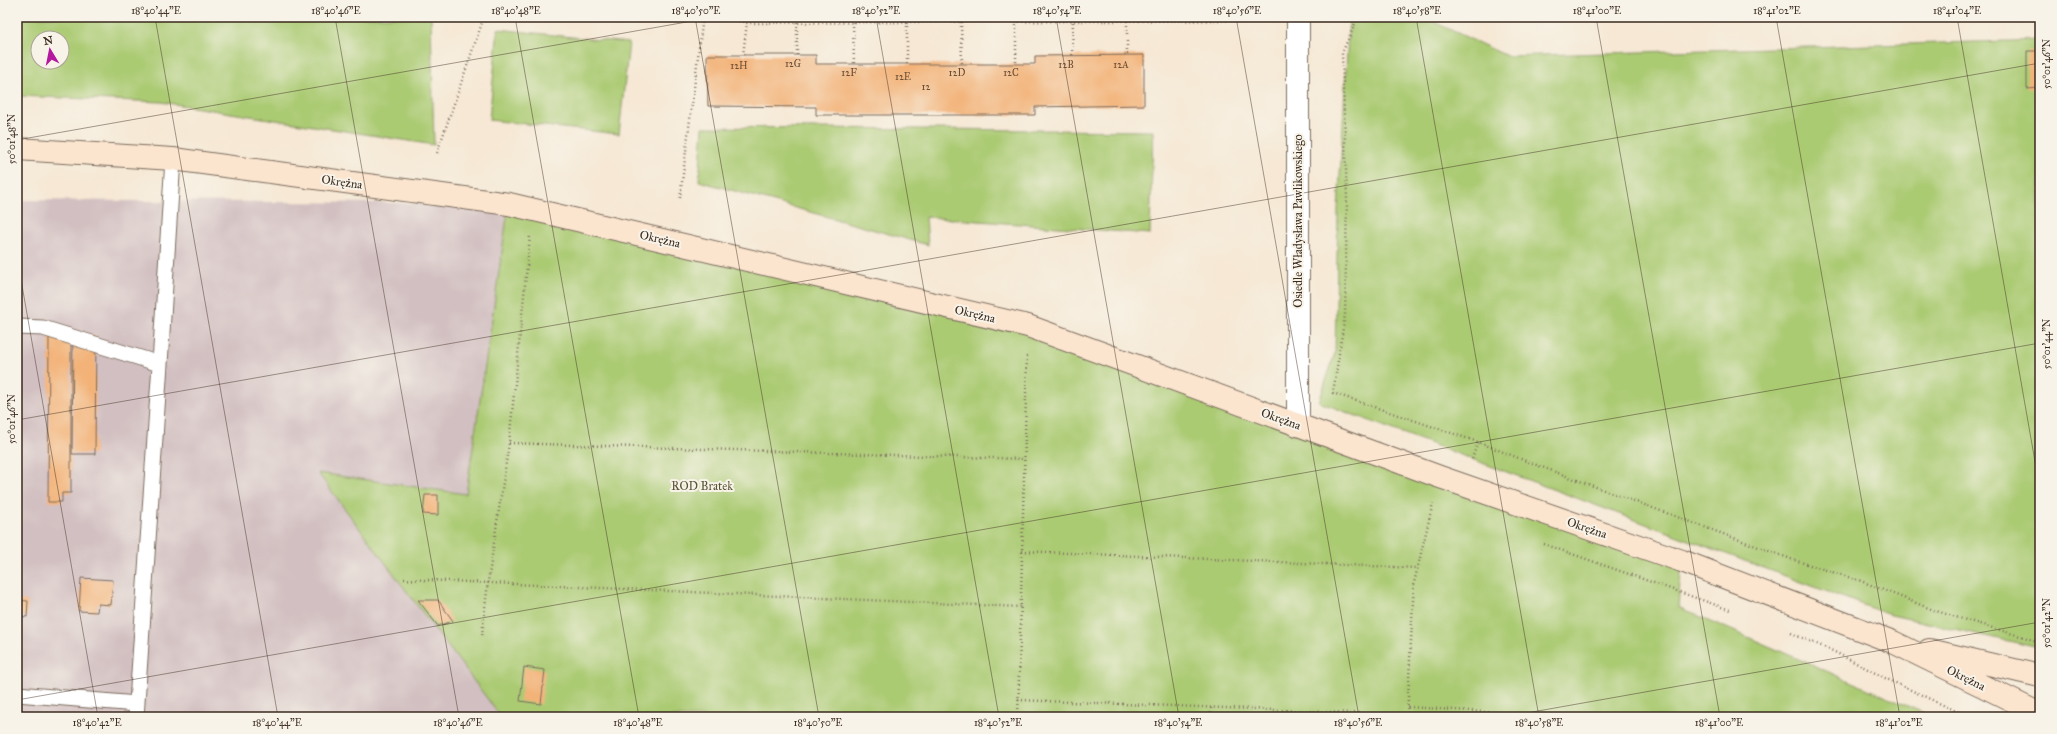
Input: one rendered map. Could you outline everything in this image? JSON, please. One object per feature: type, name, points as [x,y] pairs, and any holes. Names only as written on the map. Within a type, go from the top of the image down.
[{"type":"street","name":"Osiedle Władysława Pawlikowskiego","points":[[1298,17],[1298,425]]},
{"type":"street","name":"Okrężna","points":[[17,149],[173,159],[532,208],[1028,326],[1440,477],[1682,561],[1893,642],[2040,714]]},
{"type":"street","name":"Okrężna","points":[[1893,642],[2040,676]]},
{"type":"lane","points":[[17,694],[137,711],[173,159]]},
{"type":"lane","points":[[17,327],[43,328],[160,364]]},
{"type":"path","points":[[437,153],[484,17]]},
{"type":"path","points":[[680,198],[703,17]]},
{"type":"path","points":[[723,17],[747,22],[1269,20]]},
{"type":"path","points":[[1358,17],[1342,53],[1347,198],[1345,315],[1333,393],[1478,442]]},
{"type":"path","points":[[1126,20],[1127,55]]},
{"type":"path","points":[[1016,21],[1016,64]]},
{"type":"path","points":[[1072,55],[1073,21]]},
{"type":"path","points":[[743,55],[747,22]]},
{"type":"path","points":[[797,22],[797,55]]},
{"type":"path","points":[[853,22],[854,64]]},
{"type":"path","points":[[906,22],[907,64]]},
{"type":"path","points":[[961,22],[962,64]]},
{"type":"path","points":[[482,635],[488,582],[509,443],[532,208]]},
{"type":"path","points":[[1018,717],[1028,326]]},
{"type":"path","points":[[509,443],[1025,459]]},
{"type":"path","points":[[1018,700],[1408,716],[1414,583],[1440,477]]},
{"type":"path","points":[[1022,551],[1417,568]]},
{"type":"path","points":[[404,579],[1021,607]]},
{"type":"path","points":[[1211,707],[1211,717]]},
{"type":"path","points":[[1408,707],[1563,717]]},
{"type":"shaded area","points":[[17,200],[509,204],[466,494],[318,473],[501,717],[17,717]]},
{"type":"green space","points":[[17,17],[431,17],[434,145],[161,102],[17,96]]},
{"type":"green space","points":[[1349,17],[1423,17],[1507,56],[2040,40],[2040,648],[1887,614],[1319,402],[1335,353],[1338,210]]},
{"type":"green space","points":[[498,29],[629,43],[619,134],[489,120]]},
{"type":"green space","points":[[703,127],[1153,131],[1150,234],[926,217],[928,245],[699,181]]},
{"type":"green space","name":"ROD Bratek","points":[[509,204],[1028,326],[1682,561],[1678,607],[1933,717],[501,717],[318,473],[466,494]]},
{"type":"building","points":[[2027,51],[2040,51],[2040,88],[2027,89]]},
{"type":"building","points":[[707,55],[816,55],[816,64],[1035,64],[1035,56],[1144,55],[1144,105],[1035,107],[1035,115],[816,115],[816,107],[708,106]]},
{"type":"building","points":[[71,335],[71,493],[62,493],[62,502],[48,502],[49,336]]},
{"type":"building","points":[[73,336],[96,336],[95,454],[72,454]]},
{"type":"building","points":[[425,495],[438,495],[438,515],[423,514]]},
{"type":"building","points":[[81,578],[113,580],[111,605],[98,604],[97,612],[79,611]]},
{"type":"building","points":[[17,600],[28,601],[27,617],[17,616]]},
{"type":"building","points":[[418,600],[438,600],[453,621],[438,626]]},
{"type":"building","points":[[524,667],[545,670],[541,704],[520,701]]}]
